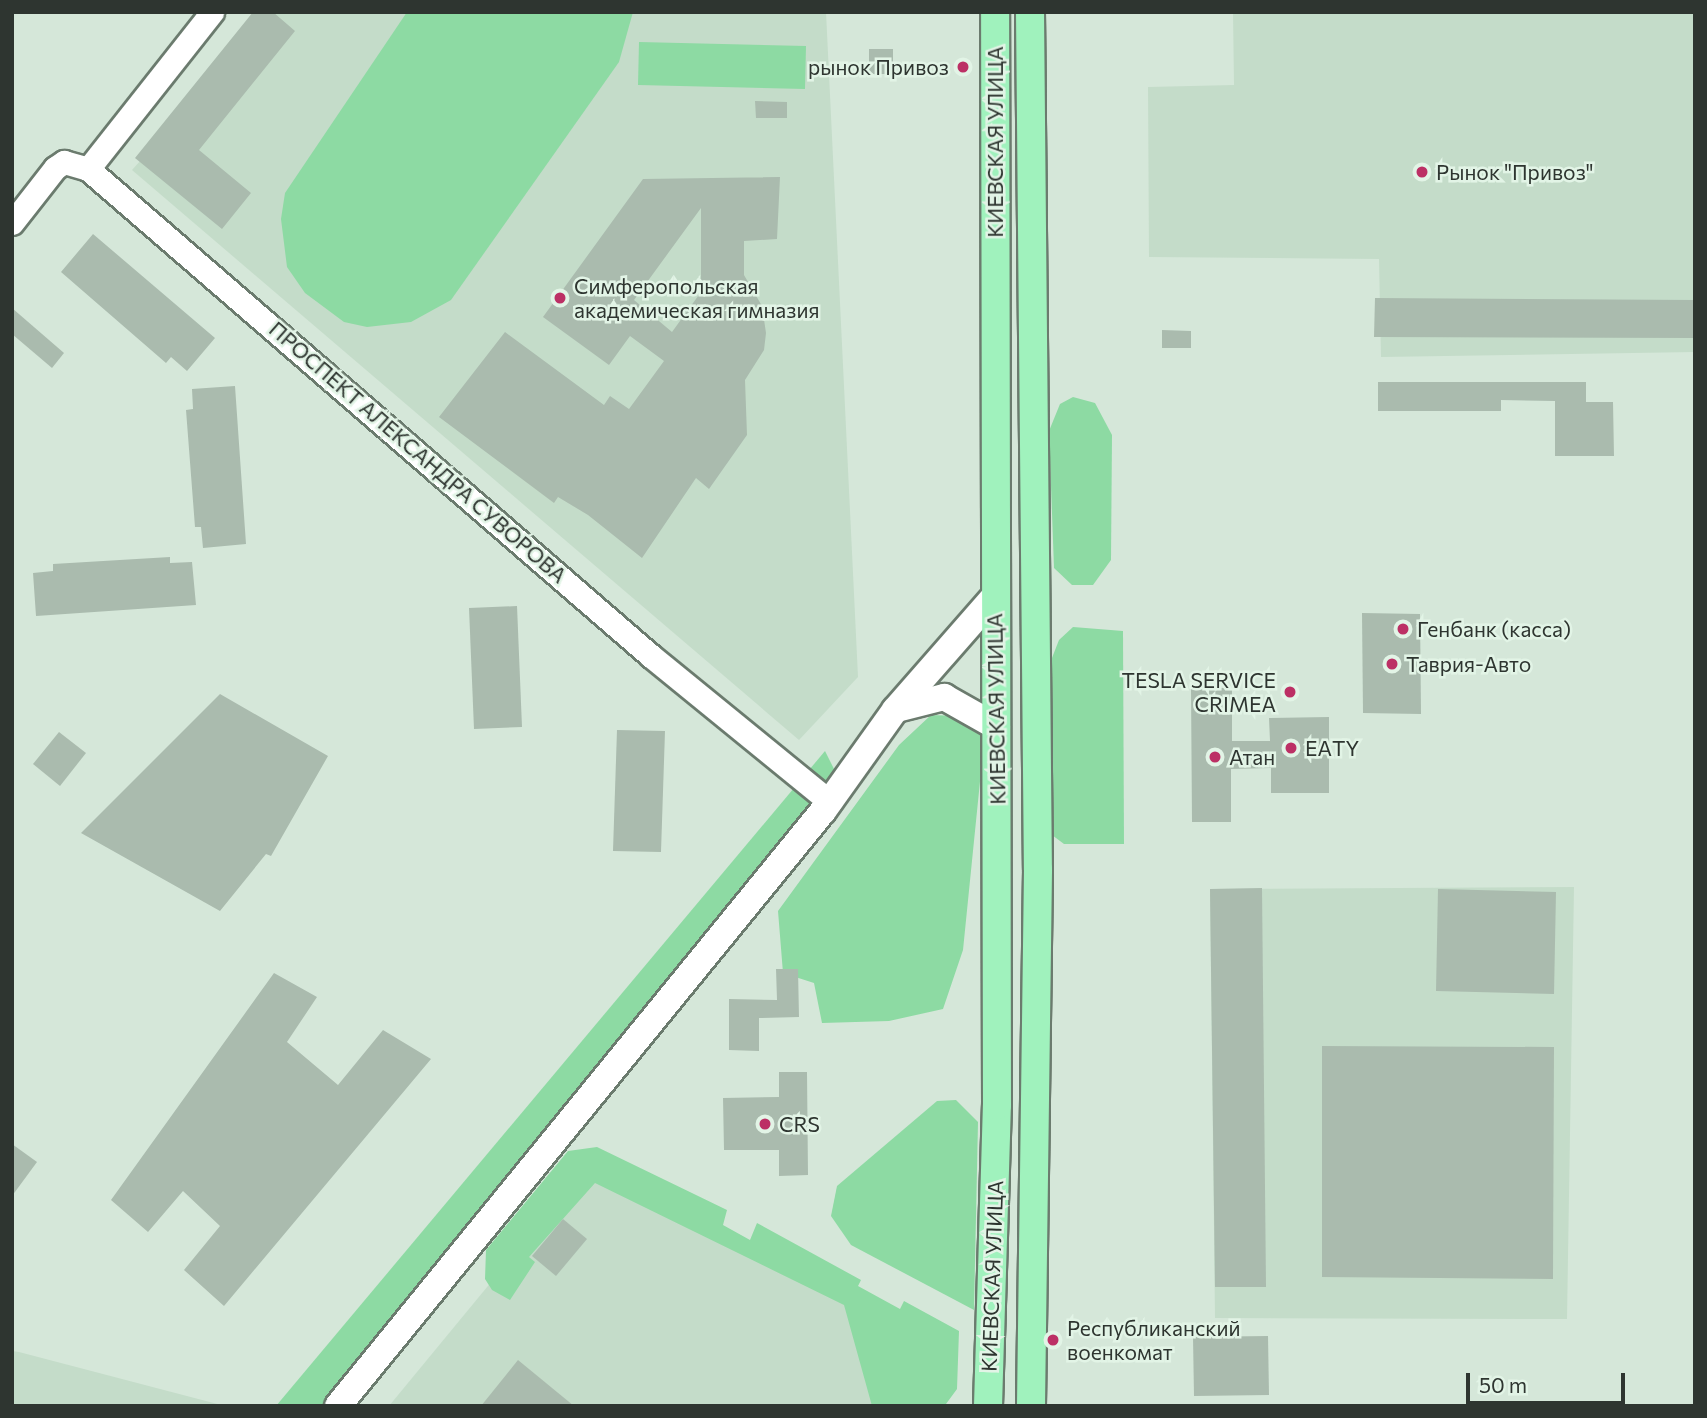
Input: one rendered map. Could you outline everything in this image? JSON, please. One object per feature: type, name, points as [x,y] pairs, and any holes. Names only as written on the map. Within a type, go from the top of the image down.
[{"type":"main road","name":"КИЕВСКАЯ УЛИЦА","points":[[988,1406],[997,727],[994,597],[995,12]]},
{"type":"main road","name":"КИЕВСКАЯ УЛИЦА","points":[[1030,12],[1038,870],[1031,1406]]},
{"type":"main road","points":[[338,1406],[830,802],[895,710],[994,597]]},
{"type":"main road","points":[[895,710],[944,697],[997,727]]},
{"type":"street","points":[[12,223],[55,168],[64,162],[88,169],[212,12]]},
{"type":"street","name":"ПРОСПЕКТ АЛЕКСАНДРА СУВОРОВА","points":[[88,169],[651,656],[830,802]]},
{"type":"shaded area","name":"Симферопольская академическая гимназия","points":[[274,12],[826,12],[858,677],[799,740],[132,170]]},
{"type":"shaded area","name":"Рынок \"Привоз\"","points":[[1233,12],[1695,12],[1695,352],[1381,357],[1379,259],[1149,257],[1148,87],[1234,85]]},
{"type":"shaded area","points":[[1574,887],[1567,1319],[1215,1318],[1210,889]]},
{"type":"shaded area","points":[[586,1167],[942,1340],[941,1406],[389,1406]]},
{"type":"shaded area","points":[[12,1351],[19,1352],[225,1406],[12,1406]]},
{"type":"green space","points":[[407,12],[633,12],[619,62],[451,300],[411,322],[367,327],[344,322],[305,293],[287,267],[281,219],[285,193]]},
{"type":"green space","points":[[639,42],[806,46],[805,89],[638,85]]},
{"type":"green space","points":[[1073,397],[1095,403],[1112,435],[1111,560],[1093,585],[1072,585],[1054,568],[1049,431],[1060,404]]},
{"type":"green space","points":[[1073,627],[1123,631],[1124,844],[1064,844],[1052,835],[1050,663],[1059,640]]},
{"type":"green space","points":[[931,715],[958,716],[985,732],[963,950],[943,1009],[889,1021],[822,1023],[814,983],[783,973],[778,911],[899,745]]},
{"type":"green space","points":[[825,751],[840,781],[329,1406],[276,1406]]},
{"type":"green space","points":[[956,1100],[978,1122],[974,1310],[851,1245],[831,1216],[837,1186],[937,1101]]},
{"type":"green space","points":[[597,1147],[727,1210],[723,1225],[750,1240],[757,1223],[861,1280],[858,1286],[900,1309],[904,1301],[959,1331],[957,1389],[946,1404],[872,1406],[844,1305],[595,1183],[529,1257],[535,1262],[510,1300],[492,1290],[485,1279],[486,1250],[568,1151]]},
{"type":"building","points":[[253,12],[273,12],[295,31],[199,150],[251,193],[222,229],[135,158]]},
{"type":"building","points":[[869,49],[893,49],[893,74],[869,74]]},
{"type":"building","points":[[755,101],[787,102],[787,118],[756,118]]},
{"type":"building","points":[[780,177],[777,239],[744,241],[744,275],[762,306],[766,333],[764,350],[745,380],[747,435],[709,489],[696,478],[642,558],[588,515],[558,497],[554,503],[439,417],[505,332],[604,405],[610,396],[629,409],[664,361],[630,336],[609,365],[543,317],[643,179]],"holes":[[[701,208],[701,292],[672,332],[634,300]]]},
{"type":"building","points":[[93,234],[215,338],[187,371],[171,357],[166,363],[61,272]]},
{"type":"building","points":[[1375,298],[1695,300],[1695,338],[1374,337]]},
{"type":"building","points":[[12,308],[64,353],[52,368],[12,334]]},
{"type":"building","points":[[1162,330],[1191,331],[1191,348],[1162,348]]},
{"type":"building","points":[[1378,382],[1586,382],[1586,402],[1613,402],[1614,456],[1555,456],[1555,401],[1501,400],[1501,411],[1378,411]]},
{"type":"building","points":[[235,386],[246,544],[203,548],[201,527],[195,527],[186,410],[193,409],[192,389]]},
{"type":"building","points":[[170,557],[170,563],[192,562],[196,605],[36,616],[33,573],[53,571],[53,564]]},
{"type":"building","points":[[517,606],[522,727],[474,729],[469,608]]},
{"type":"building","name":"Таврия-Авто","points":[[1362,613],[1420,614],[1421,714],[1363,713]]},
{"type":"building","points":[[1191,688],[1232,688],[1232,741],[1270,741],[1269,718],[1329,717],[1329,793],[1271,793],[1271,768],[1231,769],[1231,822],[1192,822]]},
{"type":"building","points":[[220,694],[328,756],[271,856],[266,854],[220,911],[81,833]]},
{"type":"building","points":[[617,730],[665,731],[661,852],[613,851]]},
{"type":"building","points":[[59,732],[86,753],[60,786],[33,764]]},
{"type":"building","points":[[1262,888],[1266,1287],[1215,1287],[1210,889]]},
{"type":"building","points":[[1438,889],[1556,892],[1554,994],[1436,991]]},
{"type":"building","points":[[776,969],[798,969],[799,1017],[759,1018],[759,1051],[729,1050],[729,999],[777,1000]]},
{"type":"building","points":[[274,973],[317,997],[287,1042],[338,1085],[383,1030],[431,1059],[224,1306],[184,1270],[220,1226],[183,1191],[148,1232],[111,1200]]},
{"type":"building","points":[[1322,1046],[1554,1047],[1553,1279],[1322,1277]]},
{"type":"building","name":"CRS","points":[[779,1072],[807,1072],[808,1175],[779,1176],[779,1150],[724,1150],[723,1098],[779,1097]]},
{"type":"building","points":[[12,1144],[37,1162],[12,1196]]},
{"type":"building","points":[[563,1219],[587,1239],[556,1276],[532,1256]]},
{"type":"building","points":[[1268,1336],[1269,1395],[1194,1396],[1193,1337]]},
{"type":"building","points":[[518,1360],[574,1406],[481,1406]]},
{"type":"place","name":"рынок Привоз","points":[[963,67]]},
{"type":"place","name":"Рынок \"Привоз\"","points":[[1422,172]]},
{"type":"place","name":"Симферопольская академическая гимназия","points":[[560,298]]},
{"type":"place","name":"Генбанк (касса)","points":[[1403,629]]},
{"type":"place","name":"Таврия-Авто","points":[[1392,664]]},
{"type":"place","name":"TESLA SERVICE CRIMEA","points":[[1290,692]]},
{"type":"place","name":"EАTY","points":[[1291,748]]},
{"type":"place","name":"Атан","points":[[1215,757]]},
{"type":"place","name":"CRS","points":[[765,1124]]},
{"type":"place","name":"Республиканский военкомат","points":[[1053,1340]]}]
